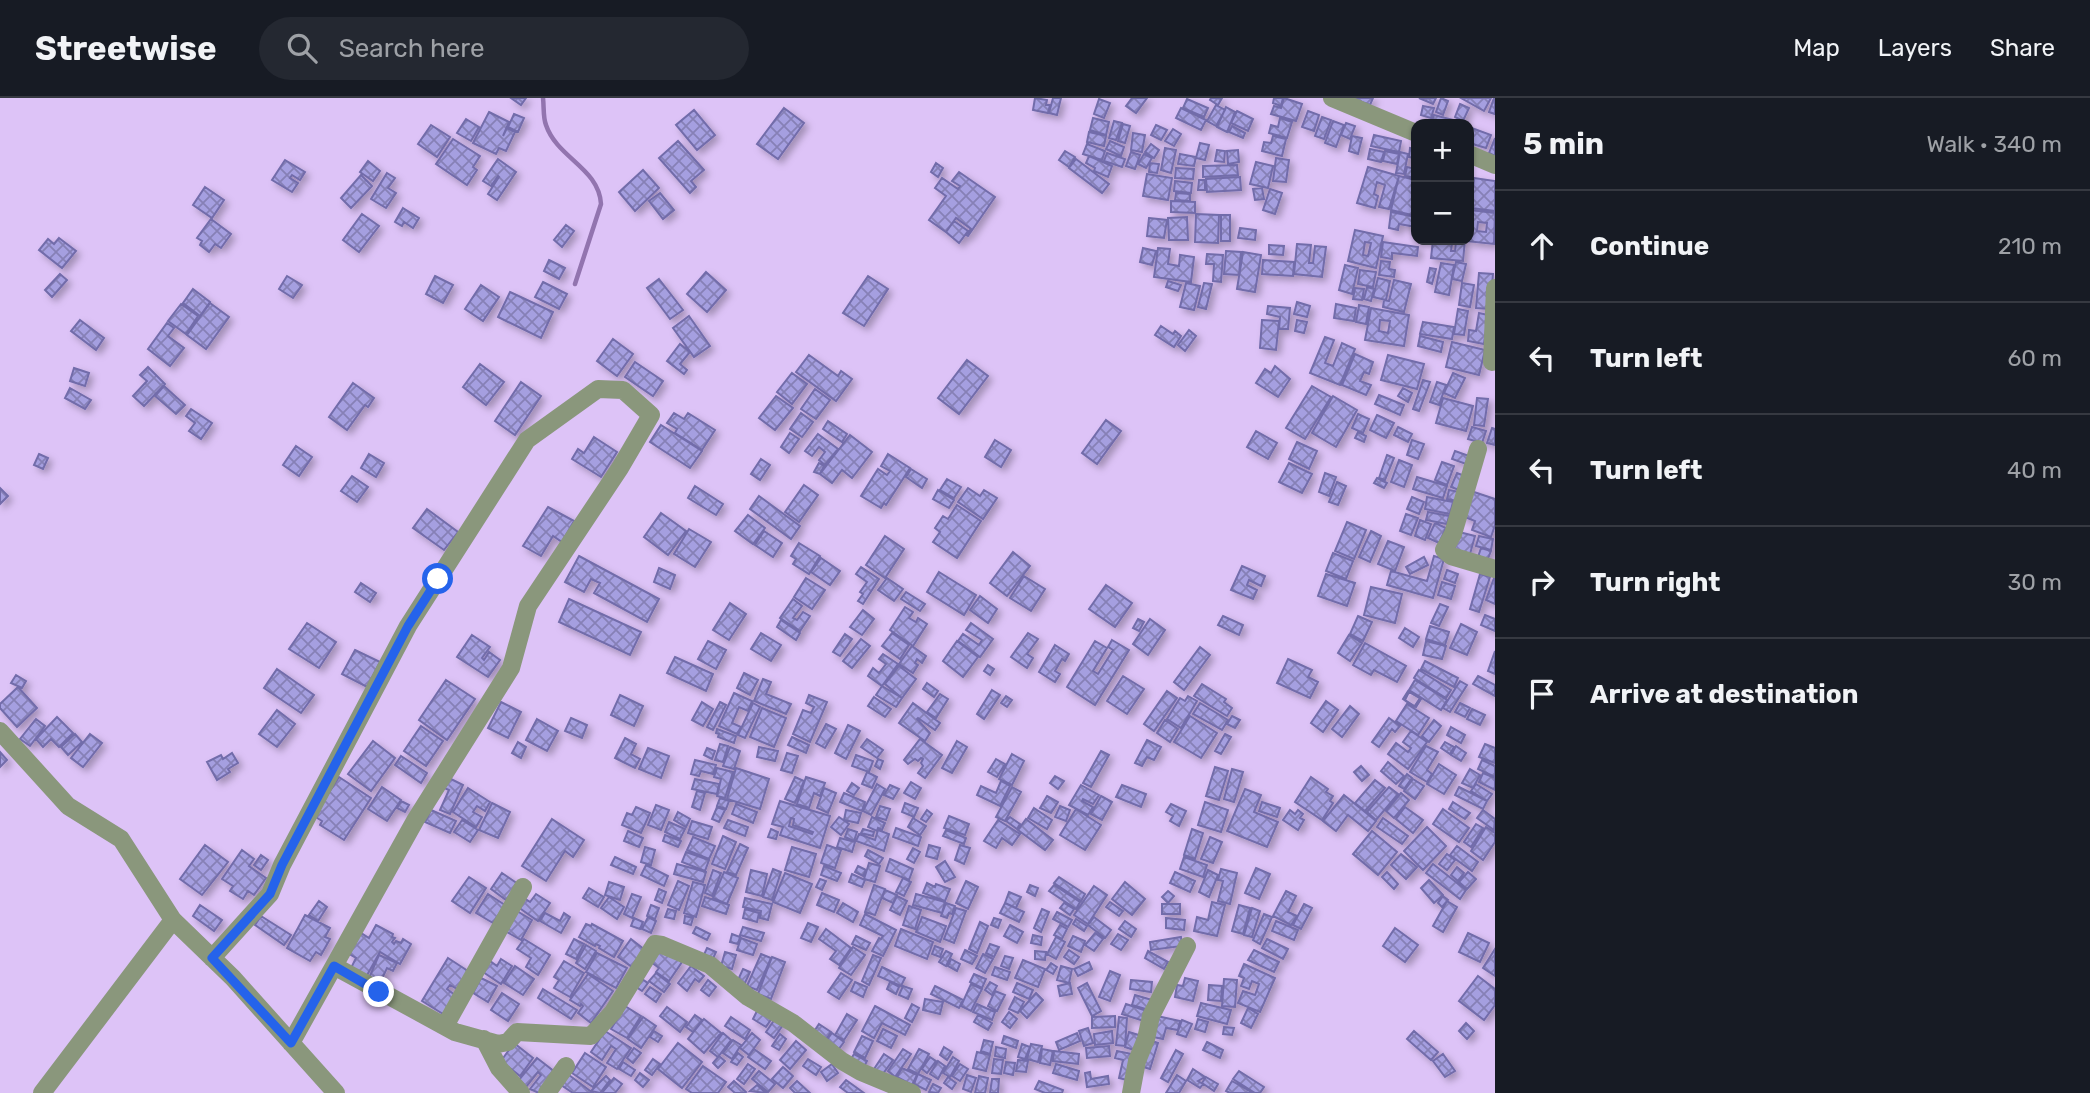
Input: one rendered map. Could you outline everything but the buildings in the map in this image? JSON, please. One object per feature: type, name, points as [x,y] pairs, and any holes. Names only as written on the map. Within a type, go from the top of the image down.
[{"type":"street","points":[[1332,98],[1411,131]]},
{"type":"street","points":[[1474,156],[1495,165]]},
{"type":"street","points":[[1492,362],[1495,288]]},
{"type":"street","points":[[212,958],[270,894],[282,865],[408,626],[527,440],[598,389],[623,390],[651,415],[620,468],[528,606],[511,668],[416,820],[291,1043]]},
{"type":"street","points":[[1478,449],[1452,534],[1444,550],[1451,556],[1495,569]]},
{"type":"street","points":[[0,731],[68,806],[121,839],[173,920],[212,958],[336,1093]]},
{"type":"street","points":[[445,1026],[523,887]]},
{"type":"street","points":[[42,1093],[173,920]]},
{"type":"street","points":[[334,966],[455,1032],[498,1044],[508,1042],[517,1032],[591,1036],[613,1012],[655,944],[662,945],[709,965],[748,997],[793,1023],[842,1061],[861,1072],[912,1093]]},
{"type":"street","points":[[1131,1093],[1137,1061],[1151,1016],[1188,946]]},
{"type":"street","points":[[484,1039],[499,1069],[521,1093]]},
{"type":"street","points":[[547,1093],[566,1066]]},
{"type":"waterway","points":[[543,98],[545,122],[551,136],[586,172],[599,192],[601,204],[575,284]]},
{"type":"route","points":[[379,992],[334,966],[291,1043],[212,958],[270,894],[282,865],[408,626],[438,579]]}]
